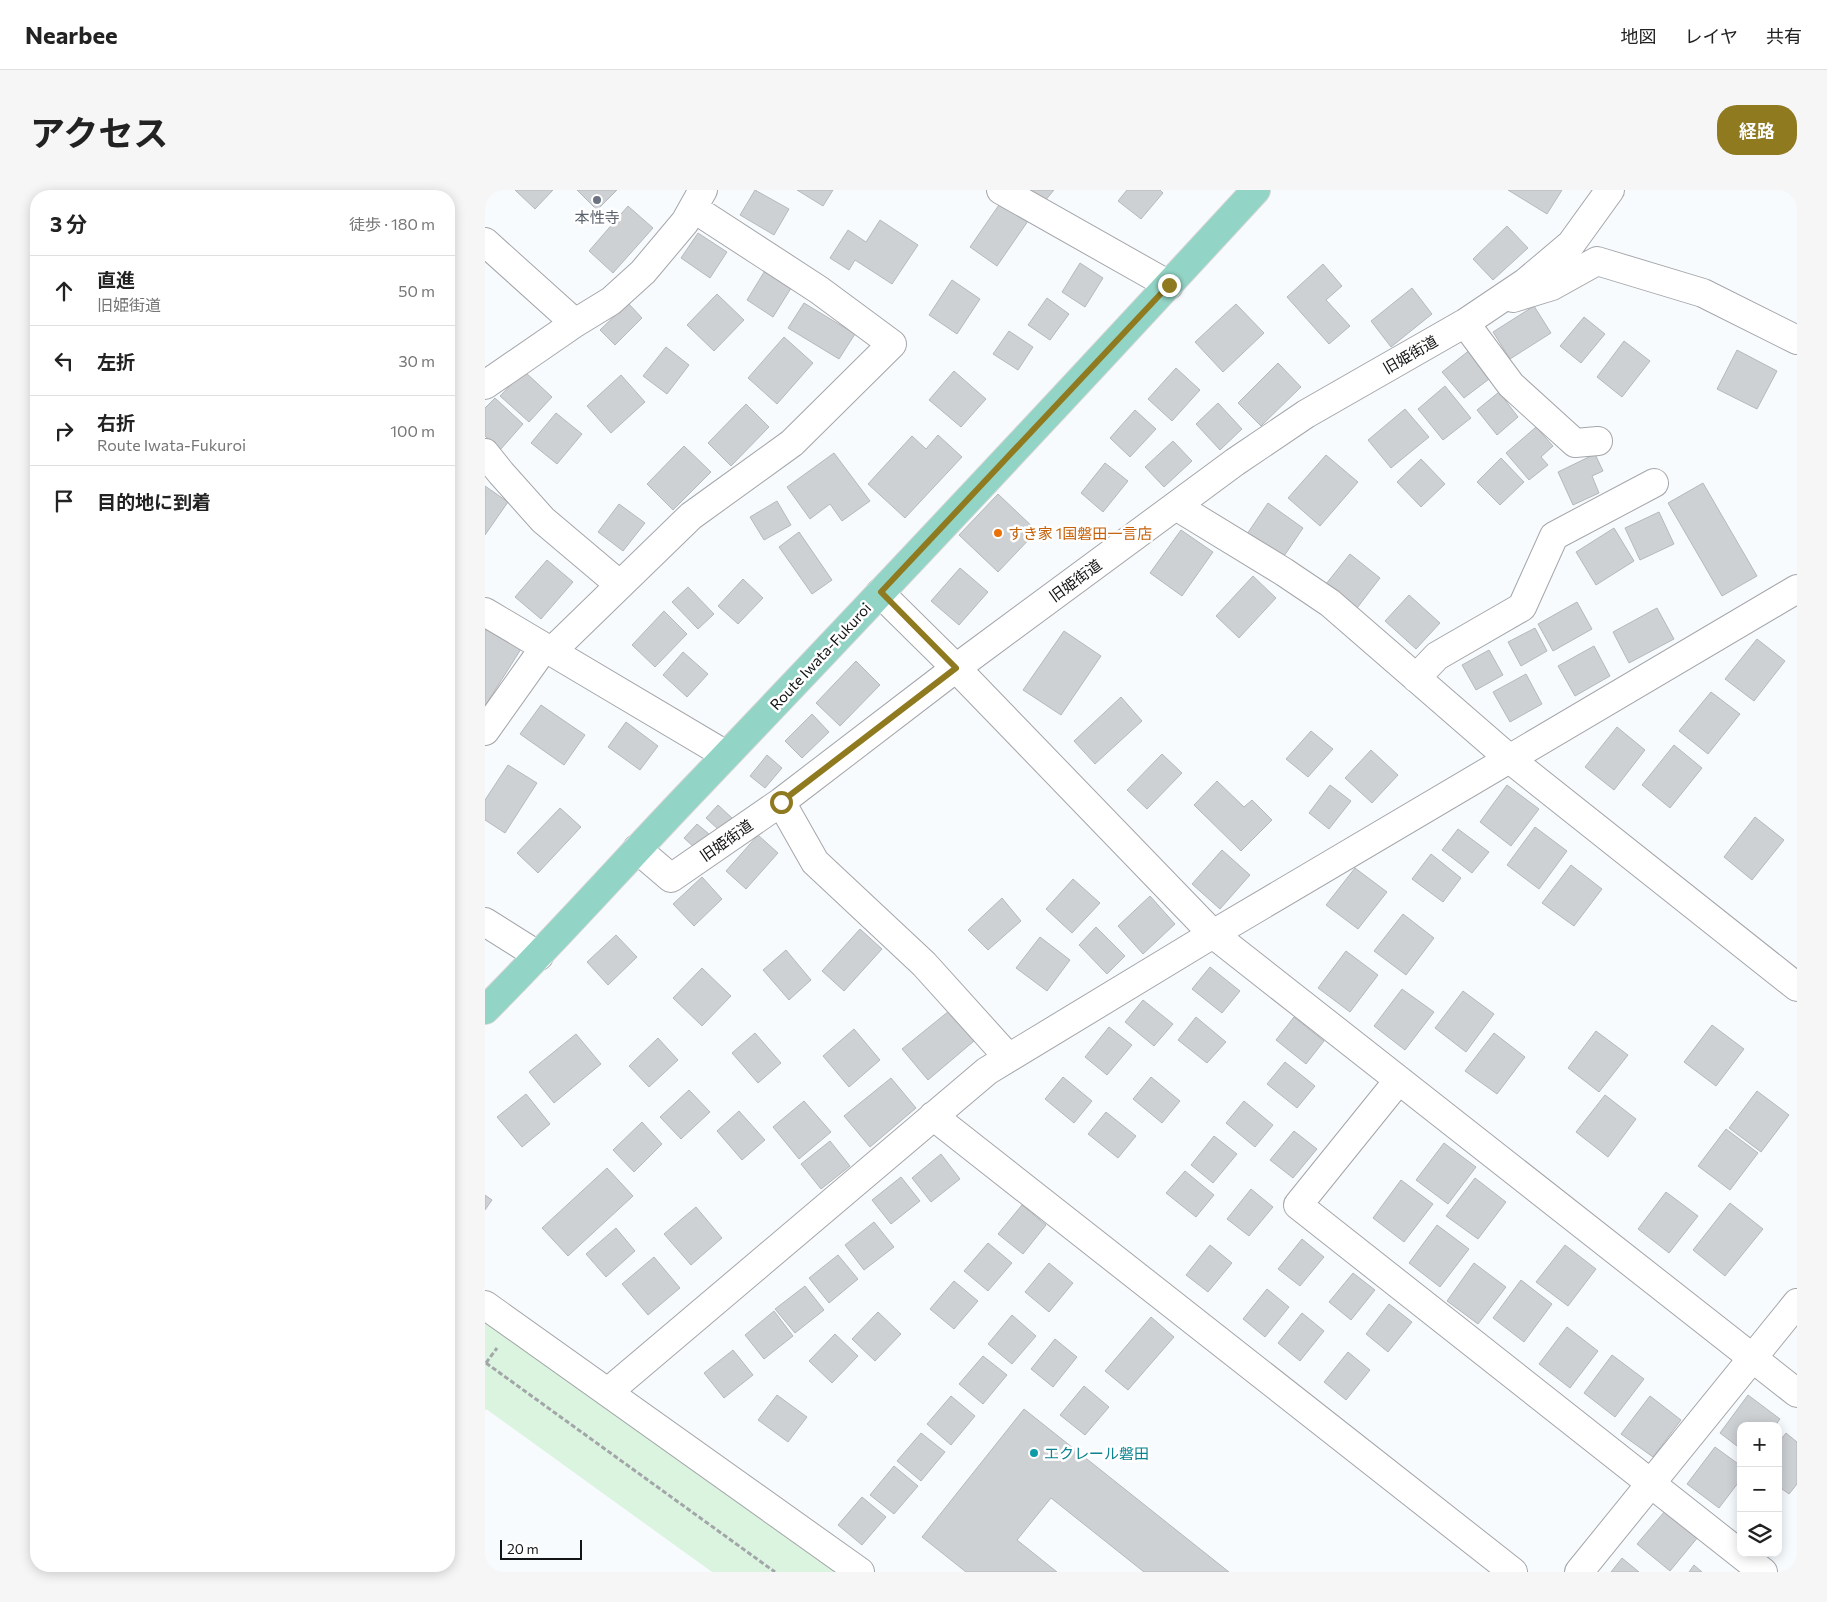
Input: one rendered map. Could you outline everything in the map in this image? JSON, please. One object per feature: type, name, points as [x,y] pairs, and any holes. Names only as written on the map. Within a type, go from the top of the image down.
[{"type":"main road","name":"Route Iwata-Fukuroi","points":[[485,1010],[539,956],[637,849],[881,592],[1256,190]]},
{"type":"street","points":[[1001,190],[1169,285]]},
{"type":"street","name":"旧姫街道","points":[[637,849],[671,878],[781,802],[956,668],[1235,462],[1306,414],[1465,323],[1526,282],[1571,244],[1610,190]]},
{"type":"street","points":[[485,385],[575,323],[611,301],[643,272],[685,222],[698,199],[892,344],[792,443],[691,516],[620,585],[547,650],[485,731]]},
{"type":"street","points":[[485,242],[575,323]]},
{"type":"street","points":[[1493,304],[1552,286],[1597,261],[1703,293],[1797,340]]},
{"type":"street","points":[[1465,323],[1511,385],[1575,444],[1598,441]]},
{"type":"street","points":[[485,452],[543,520],[620,585]]},
{"type":"street","points":[[1416,678],[1437,656],[1521,607],[1554,536],[1654,483]]},
{"type":"street","points":[[1176,506],[1284,572],[1329,603],[1511,760],[1797,987]]},
{"type":"street","points":[[608,1392],[987,1071],[1213,934],[1511,760],[1797,589]]},
{"type":"street","points":[[881,592],[1213,934],[1797,1393]]},
{"type":"street","points":[[485,612],[727,755]]},
{"type":"street","points":[[781,802],[815,862],[924,964],[1008,1057]]},
{"type":"street","points":[[485,922],[539,956]]},
{"type":"street","points":[[1398,1081],[1298,1204],[1763,1572]]},
{"type":"street","points":[[933,1116],[1513,1572]]},
{"type":"street","points":[[1579,1572],[1753,1359],[1797,1302]]},
{"type":"street","points":[[485,1305],[860,1572]]},
{"type":"path","points":[[486,1363],[775,1572]]},
{"type":"green space","points":[[485,1311],[848,1572],[712,1572],[486,1409],[485,1411]]},
{"type":"building","points":[[515,190],[553,190],[535,209]]},
{"type":"building","name":"本性寺","points":[[577,190],[617,190],[597,210]]},
{"type":"building","points":[[755,190],[789,209],[774,235],[740,215]]},
{"type":"building","points":[[797,190],[833,190],[823,206]]},
{"type":"building","points":[[1030,190],[1054,190],[1044,202]]},
{"type":"building","points":[[1127,190],[1160,190],[1163,193],[1141,219],[1118,201]]},
{"type":"building","points":[[1508,190],[1562,190],[1547,214]]},
{"type":"building","points":[[1001,202],[1028,221],[997,266],[970,247]]},
{"type":"building","points":[[628,206],[653,228],[613,273],[589,251]]},
{"type":"building","points":[[880,220],[918,245],[892,284],[855,260],[849,270],[830,258],[848,230],[866,242]]},
{"type":"building","points":[[1507,226],[1528,248],[1493,280],[1473,259]]},
{"type":"building","points":[[698,233],[727,252],[710,278],[681,258]]},
{"type":"building","points":[[1080,263],[1103,278],[1085,307],[1062,292]]},
{"type":"building","points":[[1323,264],[1342,286],[1326,300],[1350,326],[1329,344],[1287,297]]},
{"type":"building","points":[[766,269],[793,285],[773,317],[747,300]]},
{"type":"building","points":[[952,280],[980,299],[957,334],[929,315]]},
{"type":"building","points":[[1412,288],[1432,314],[1391,347],[1371,321]]},
{"type":"building","points":[[717,294],[744,320],[714,351],[687,325]]},
{"type":"building","points":[[1047,298],[1069,314],[1050,340],[1028,325]]},
{"type":"building","points":[[628,303],[642,318],[615,345],[600,330]]},
{"type":"building","points":[[804,303],[855,334],[839,359],[788,328]]},
{"type":"building","points":[[1236,304],[1264,333],[1223,372],[1195,342]]},
{"type":"building","points":[[1534,306],[1551,333],[1510,359],[1493,332]]},
{"type":"building","points":[[1584,317],[1605,334],[1581,363],[1560,346]]},
{"type":"building","points":[[1009,331],[1033,347],[1018,370],[993,354]]},
{"type":"building","points":[[784,337],[813,363],[777,404],[748,378]]},
{"type":"building","points":[[1624,341],[1650,361],[1622,397],[1597,377]]},
{"type":"building","points":[[666,347],[689,365],[667,394],[643,376]]},
{"type":"building","points":[[1471,349],[1493,376],[1464,398],[1442,372]]},
{"type":"building","points":[[1737,350],[1777,371],[1757,409],[1717,389]]},
{"type":"building","points":[[1278,363],[1301,387],[1261,426],[1238,403]]},
{"type":"building","points":[[1176,368],[1200,390],[1172,421],[1148,399]]},
{"type":"building","points":[[524,371],[552,397],[529,422],[500,396]]},
{"type":"building","points":[[954,371],[986,399],[961,427],[929,400]]},
{"type":"building","points":[[621,375],[645,402],[611,433],[587,406]]},
{"type":"building","points":[[1445,386],[1471,418],[1443,440],[1418,409]]},
{"type":"building","points":[[1499,392],[1518,417],[1497,435],[1477,410]]},
{"type":"building","points":[[495,398],[523,424],[500,450],[485,436],[485,408]]},
{"type":"building","points":[[1218,403],[1242,429],[1220,450],[1196,424]]},
{"type":"building","points":[[746,404],[769,427],[731,466],[708,443]]},
{"type":"building","points":[[1405,409],[1429,437],[1391,468],[1368,440]]},
{"type":"building","points":[[1135,410],[1156,429],[1130,457],[1110,438]]},
{"type":"building","points":[[556,413],[582,434],[557,464],[531,443]]},
{"type":"building","points":[[1536,427],[1553,446],[1541,457],[1548,465],[1529,480],[1506,453]]},
{"type":"building","points":[[938,435],[962,457],[905,518],[868,484],[912,436],[926,449]]},
{"type":"building","points":[[1173,441],[1192,461],[1164,487],[1145,467]]},
{"type":"building","points":[[684,446],[711,472],[673,510],[647,484]]},
{"type":"building","points":[[834,453],[870,501],[842,521],[830,504],[810,519],[787,487]]},
{"type":"building","points":[[1595,454],[1603,471],[1592,476],[1599,493],[1573,505],[1558,472]]},
{"type":"building","points":[[1326,455],[1358,482],[1320,526],[1288,498]]},
{"type":"building","points":[[1501,458],[1524,482],[1500,505],[1477,482]]},
{"type":"building","points":[[1421,459],[1445,484],[1421,507],[1397,482]]},
{"type":"building","points":[[1105,463],[1128,481],[1103,512],[1081,493]]},
{"type":"building","points":[[1703,483],[1757,576],[1722,596],[1668,503]]},
{"type":"building","points":[[485,486],[508,502],[485,535]]},
{"type":"building","name":"すき家 1国磐田一言店","points":[[998,494],[1037,531],[998,572],[959,535]]},
{"type":"building","points":[[777,501],[791,525],[764,540],[750,517]]},
{"type":"building","points":[[1268,503],[1303,528],[1282,559],[1247,534]]},
{"type":"building","points":[[619,504],[645,523],[623,551],[598,532]]},
{"type":"building","points":[[1659,512],[1674,544],[1640,560],[1625,528]]},
{"type":"building","points":[[1614,528],[1634,561],[1596,585],[1576,552]]},
{"type":"building","points":[[1181,530],[1213,552],[1182,596],[1150,573]]},
{"type":"building","points":[[799,532],[832,580],[812,594],[779,547]]},
{"type":"building","points":[[1350,554],[1380,578],[1357,608],[1326,584]]},
{"type":"building","points":[[547,560],[573,582],[541,619],[515,597]]},
{"type":"building","points":[[960,568],[988,592],[959,625],[931,601]]},
{"type":"building","points":[[1253,576],[1276,598],[1239,638],[1216,616]]},
{"type":"building","points":[[743,579],[763,598],[738,624],[718,606]]},
{"type":"building","points":[[688,587],[714,614],[698,629],[672,602]]},
{"type":"building","points":[[1409,595],[1440,623],[1416,649],[1385,621]]},
{"type":"building","points":[[1577,602],[1592,629],[1553,651],[1538,624]]},
{"type":"building","points":[[1657,608],[1674,639],[1629,663],[1613,632]]},
{"type":"building","points":[[664,611],[687,634],[655,667],[632,645]]},
{"type":"building","points":[[485,626],[521,649],[485,706]]},
{"type":"building","points":[[1535,628],[1547,651],[1521,666],[1508,642]]},
{"type":"building","points":[[1064,631],[1101,656],[1061,715],[1023,690]]},
{"type":"building","points":[[1757,639],[1785,661],[1754,701],[1725,679]]},
{"type":"building","points":[[1594,646],[1610,676],[1575,696],[1558,666]]},
{"type":"building","points":[[1489,650],[1503,675],[1476,690],[1462,665]]},
{"type":"building","points":[[683,652],[708,674],[687,697],[663,675]]},
{"type":"building","points":[[856,661],[880,685],[840,726],[816,703]]},
{"type":"building","points":[[1526,674],[1542,704],[1510,722],[1493,692]]},
{"type":"building","points":[[1711,692],[1740,714],[1708,754],[1679,731]]},
{"type":"building","points":[[1121,697],[1142,721],[1095,764],[1074,741]]},
{"type":"building","points":[[541,705],[585,735],[564,765],[520,734]]},
{"type":"building","points":[[812,714],[829,732],[802,758],[785,741]]},
{"type":"building","points":[[626,722],[658,746],[640,770],[608,747]]},
{"type":"building","points":[[1617,727],[1645,750],[1614,790],[1585,767]]},
{"type":"building","points":[[1311,731],[1333,749],[1308,777],[1286,759]]},
{"type":"building","points":[[1674,745],[1702,768],[1670,808],[1642,785]]},
{"type":"building","points":[[1371,750],[1398,775],[1372,803],[1345,778]]},
{"type":"building","points":[[1162,754],[1182,773],[1147,809],[1127,790]]},
{"type":"building","points":[[767,755],[782,768],[765,788],[750,776]]},
{"type":"building","points":[[508,765],[537,783],[505,833],[485,820],[485,800]]},
{"type":"building","points":[[1217,781],[1244,807],[1252,800],[1272,820],[1241,851],[1194,805]]},
{"type":"building","points":[[1330,785],[1351,801],[1329,829],[1309,813]]},
{"type":"building","points":[[1507,785],[1539,809],[1511,846],[1480,822]]},
{"type":"building","points":[[718,805],[732,818],[720,831],[706,818]]},
{"type":"building","points":[[560,808],[581,827],[538,873],[517,853]]},
{"type":"building","points":[[1755,817],[1784,840],[1752,880],[1724,857]]},
{"type":"building","points":[[697,824],[709,834],[696,849],[684,838]]},
{"type":"building","points":[[1535,827],[1567,851],[1539,889],[1507,865]]},
{"type":"building","points":[[1458,829],[1489,852],[1472,873],[1442,850]]},
{"type":"building","points":[[758,835],[778,853],[746,889],[726,871]]},
{"type":"building","points":[[1222,850],[1250,875],[1220,909],[1192,884]]},
{"type":"building","points":[[1431,854],[1461,878],[1443,902],[1412,879]]},
{"type":"building","points":[[1571,865],[1602,889],[1574,926],[1542,903]]},
{"type":"building","points":[[1355,868],[1387,892],[1358,929],[1326,905]]},
{"type":"building","points":[[702,877],[722,899],[694,926],[673,904]]},
{"type":"building","points":[[1073,879],[1100,903],[1072,933],[1046,909]]},
{"type":"building","points":[[1150,896],[1175,924],[1143,954],[1118,926]]},
{"type":"building","points":[[1002,898],[1021,921],[988,950],[968,930]]},
{"type":"building","points":[[1403,914],[1434,938],[1406,975],[1374,951]]},
{"type":"building","points":[[1096,927],[1125,956],[1107,974],[1079,945]]},
{"type":"building","points":[[860,929],[882,949],[844,991],[822,971]]},
{"type":"building","points":[[616,935],[637,957],[608,985],[587,962]]},
{"type":"building","points":[[1040,937],[1070,960],[1047,991],[1016,968]]},
{"type":"building","points":[[786,950],[811,980],[789,1000],[763,970]]},
{"type":"building","points":[[1346,951],[1378,975],[1350,1012],[1318,988]]},
{"type":"building","points":[[1210,967],[1240,991],[1222,1013],[1192,989]]},
{"type":"building","points":[[702,968],[731,996],[702,1026],[673,998]]},
{"type":"building","points":[[1402,989],[1434,1012],[1405,1050],[1374,1026]]},
{"type":"building","points":[[1463,991],[1494,1014],[1466,1052],[1435,1028]]},
{"type":"building","points":[[1143,1000],[1173,1024],[1154,1046],[1125,1022]]},
{"type":"building","points":[[949,1011],[974,1041],[928,1080],[902,1049]]},
{"type":"building","points":[[1196,1017],[1226,1042],[1207,1063],[1178,1040]]},
{"type":"building","points":[[1294,1017],[1324,1041],[1306,1064],[1276,1040]]},
{"type":"building","points":[[1712,1025],[1744,1049],[1716,1086],[1684,1062]]},
{"type":"building","points":[[1109,1027],[1132,1045],[1107,1075],[1085,1057]]},
{"type":"building","points":[[854,1029],[880,1060],[849,1087],[823,1056]]},
{"type":"building","points":[[1596,1031],[1628,1055],[1599,1092],[1568,1068]]},
{"type":"building","points":[[755,1033],[781,1063],[758,1083],[732,1053]]},
{"type":"building","points":[[1494,1033],[1525,1057],[1497,1094],[1465,1071]]},
{"type":"building","points":[[576,1034],[601,1064],[554,1103],[529,1072]]},
{"type":"building","points":[[658,1038],[678,1060],[649,1087],[629,1066]]},
{"type":"building","points":[[1285,1062],[1315,1086],[1297,1108],[1267,1084]]},
{"type":"building","points":[[1063,1077],[1092,1101],[1074,1123],[1045,1099]]},
{"type":"building","points":[[1151,1077],[1180,1101],[1162,1123],[1133,1099]]},
{"type":"building","points":[[891,1078],[916,1108],[870,1147],[844,1116]]},
{"type":"building","points":[[689,1090],[710,1112],[681,1139],[660,1117]]},
{"type":"building","points":[[1757,1091],[1789,1115],[1761,1152],[1729,1128]]},
{"type":"building","points":[[526,1094],[550,1124],[522,1147],[497,1117]]},
{"type":"building","points":[[1605,1095],[1636,1119],[1608,1157],[1576,1132]]},
{"type":"building","points":[[804,1101],[831,1132],[799,1159],[773,1127]]},
{"type":"building","points":[[1244,1101],[1273,1125],[1255,1147],[1226,1123]]},
{"type":"building","points":[[739,1111],[765,1140],[742,1160],[717,1131]]},
{"type":"building","points":[[1106,1112],[1136,1136],[1118,1158],[1088,1134]]},
{"type":"building","points":[[642,1122],[662,1144],[634,1172],[613,1150]]},
{"type":"building","points":[[1726,1129],[1758,1153],[1730,1190],[1698,1166]]},
{"type":"building","points":[[1294,1131],[1317,1149],[1293,1178],[1270,1160]]},
{"type":"building","points":[[1214,1136],[1237,1154],[1213,1183],[1191,1165]]},
{"type":"building","points":[[830,1141],[850,1166],[821,1189],[801,1164]]},
{"type":"building","points":[[1444,1143],[1476,1167],[1448,1204],[1416,1180]]},
{"type":"building","points":[[941,1154],[960,1179],[931,1202],[912,1178]]},
{"type":"building","points":[[607,1168],[633,1196],[568,1256],[542,1228]]},
{"type":"building","points":[[1185,1171],[1214,1195],[1196,1217],[1166,1193]]},
{"type":"building","points":[[901,1177],[920,1201],[891,1224],[872,1200]]},
{"type":"building","points":[[1475,1178],[1506,1202],[1478,1239],[1446,1216]]},
{"type":"building","points":[[1401,1180],[1433,1204],[1404,1242],[1373,1218]]},
{"type":"building","points":[[1251,1189],[1273,1207],[1249,1236],[1227,1219]]},
{"type":"building","points":[[1666,1192],[1698,1216],[1669,1253],[1638,1229]]},
{"type":"building","points":[[485,1195],[492,1200],[485,1210]]},
{"type":"building","points":[[1730,1203],[1763,1229],[1725,1276],[1693,1250]]},
{"type":"building","points":[[1022,1205],[1046,1225],[1023,1254],[998,1234]]},
{"type":"building","points":[[696,1207],[722,1238],[691,1265],[664,1234]]},
{"type":"building","points":[[874,1222],[894,1247],[864,1270],[845,1245]]},
{"type":"building","points":[[1437,1225],[1469,1249],[1440,1287],[1409,1263]]},
{"type":"building","points":[[616,1228],[635,1251],[606,1277],[586,1254]]},
{"type":"building","points":[[1302,1239],[1324,1257],[1300,1286],[1278,1269]]},
{"type":"building","points":[[988,1243],[1012,1263],[988,1291],[964,1271]]},
{"type":"building","points":[[1210,1245],[1232,1263],[1208,1292],[1186,1275]]},
{"type":"building","points":[[1565,1245],[1596,1269],[1568,1306],[1536,1282]]},
{"type":"building","points":[[838,1255],[858,1279],[829,1303],[809,1278]]},
{"type":"building","points":[[654,1257],[680,1288],[648,1315],[622,1284]]},
{"type":"building","points":[[1049,1263],[1073,1283],[1049,1312],[1025,1292]]},
{"type":"building","points":[[1474,1263],[1506,1287],[1478,1324],[1447,1301]]},
{"type":"building","points":[[1353,1273],[1375,1290],[1351,1320],[1329,1302]]},
{"type":"building","points":[[1521,1280],[1552,1304],[1524,1342],[1493,1318]]},
{"type":"building","points":[[954,1281],[978,1301],[954,1329],[930,1309]]},
{"type":"building","points":[[805,1286],[824,1310],[795,1333],[775,1309]]},
{"type":"building","points":[[1267,1289],[1289,1307],[1265,1337],[1243,1319]]},
{"type":"building","points":[[1389,1304],[1412,1322],[1388,1352],[1366,1334]]},
{"type":"building","points":[[774,1311],[793,1336],[764,1359],[745,1335]]},
{"type":"building","points":[[878,1312],[901,1334],[875,1361],[852,1339]]},
{"type":"building","points":[[1302,1313],[1324,1331],[1300,1361],[1278,1343]]},
{"type":"building","points":[[1012,1315],[1036,1336],[1012,1364],[988,1344]]},
{"type":"building","points":[[1151,1317],[1174,1337],[1128,1390],[1105,1371]]},
{"type":"building","points":[[1567,1327],[1598,1351],[1570,1388],[1539,1364]]},
{"type":"building","points":[[835,1334],[858,1356],[832,1383],[809,1361]]},
{"type":"building","points":[[1055,1339],[1077,1357],[1053,1387],[1031,1369]]},
{"type":"building","points":[[733,1350],[753,1375],[724,1398],[704,1373]]},
{"type":"building","points":[[1348,1352],[1370,1370],[1346,1400],[1324,1382]]},
{"type":"building","points":[[1612,1355],[1644,1379],[1615,1417],[1584,1393]]},
{"type":"building","points":[[983,1356],[1007,1375],[983,1404],[959,1384]]},
{"type":"building","points":[[1084,1386],[1109,1407],[1085,1435],[1060,1415]]},
{"type":"building","points":[[777,1395],[807,1417],[788,1442],[758,1420]]},
{"type":"building","points":[[1748,1395],[1780,1419],[1778,1422],[1737,1422],[1737,1446],[1720,1433]]},
{"type":"building","points":[[951,1396],[975,1416],[951,1445],[927,1424]]},
{"type":"building","points":[[1650,1396],[1681,1420],[1653,1457],[1621,1434]]},
{"type":"building","name":"エクレール磐田","points":[[1024,1409],[1229,1572],[1144,1572],[1051,1498],[1017,1540],[1057,1572],[966,1572],[922,1537]]},
{"type":"building","points":[[921,1433],[945,1452],[921,1481],[897,1461]]},
{"type":"building","points":[[1786,1433],[1797,1442],[1797,1484],[1789,1494],[1782,1489],[1782,1438]]},
{"type":"building","points":[[1715,1447],[1737,1463],[1737,1484],[1719,1508],[1687,1484]]},
{"type":"building","points":[[894,1466],[918,1486],[894,1514],[870,1495]]},
{"type":"building","points":[[862,1497],[886,1517],[862,1545],[838,1525]]},
{"type":"building","points":[[1671,1504],[1703,1531],[1670,1571],[1637,1544]]},
{"type":"building","points":[[1622,1558],[1639,1572],[1611,1572]]},
{"type":"building","points":[[1694,1565],[1702,1572],[1689,1572]]},
{"type":"place","name":"本性寺","points":[[597,200]]},
{"type":"place","name":"すき家 1国磐田一言店","points":[[998,533]]},
{"type":"place","name":"エクレール磐田","points":[[1034,1453]]},
{"type":"route","points":[[781,802],[956,668],[881,592],[1169,285]]}]
